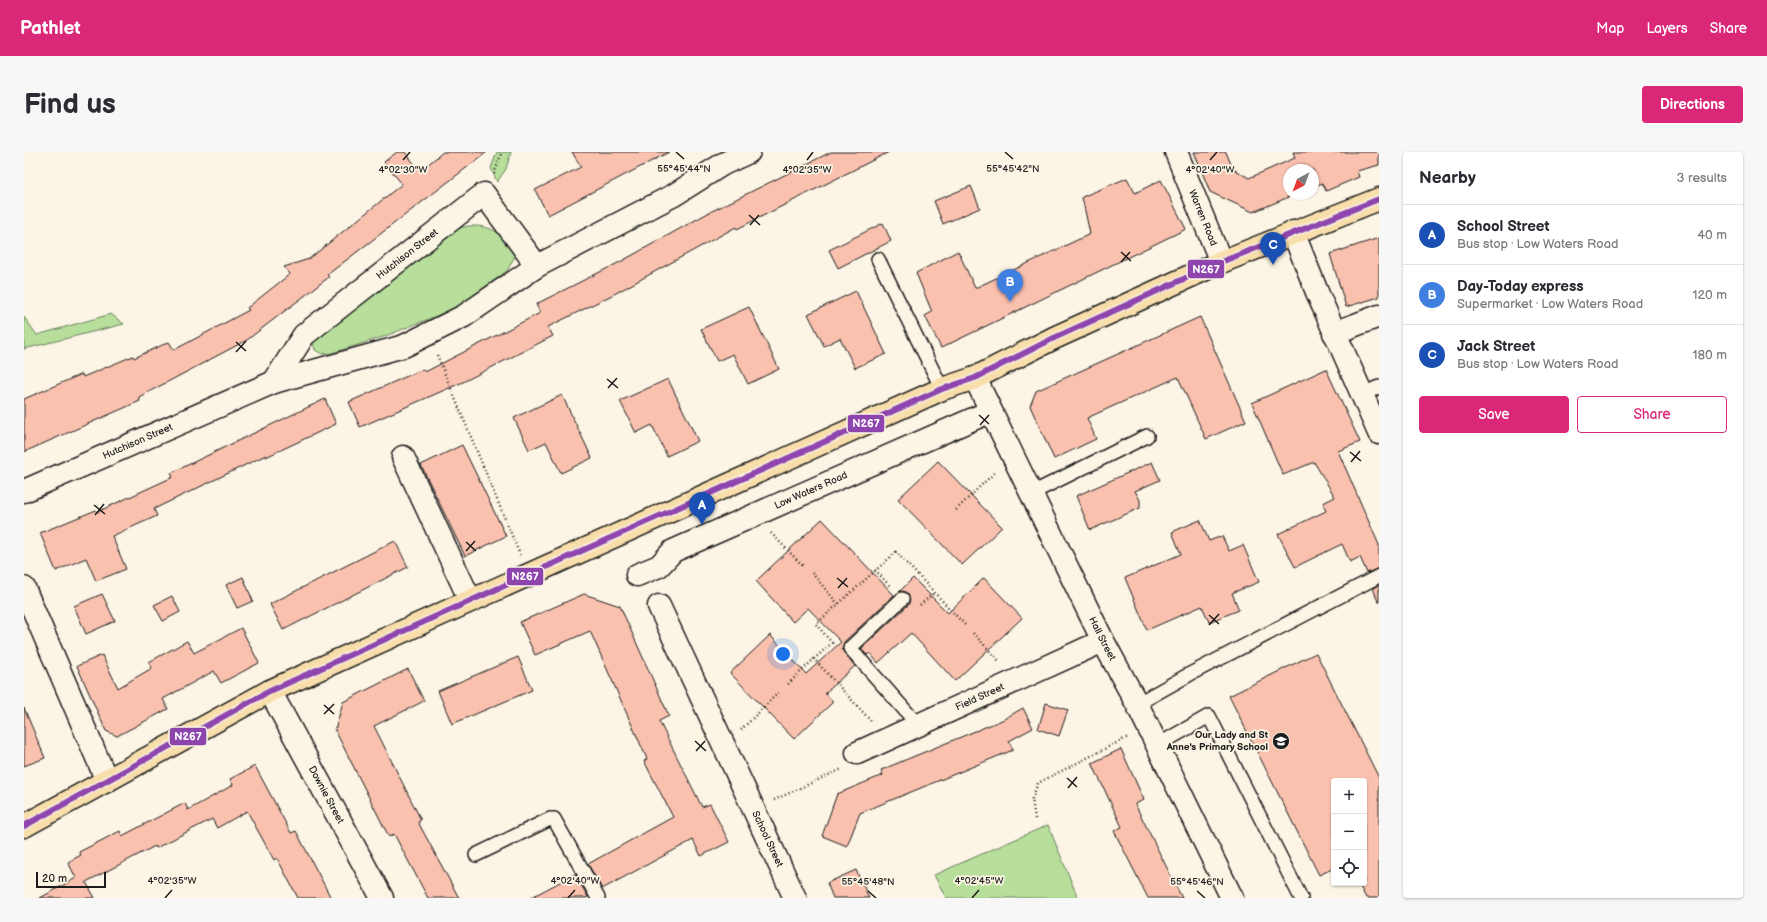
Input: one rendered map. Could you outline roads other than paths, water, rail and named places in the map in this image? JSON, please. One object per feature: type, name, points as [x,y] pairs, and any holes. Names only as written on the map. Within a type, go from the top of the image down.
[{"type":"main road","points":[[24,826],[270,691],[942,389],[974,378],[1054,338],[1221,262],[1379,199]]},
{"type":"street","name":"Hutchison Street","points":[[24,491],[274,382],[404,346],[464,316],[537,266],[674,195],[725,158],[749,152]]},
{"type":"street","name":"Warren Road","points":[[1176,152],[1221,262]]},
{"type":"street","name":"Hutchison Street","points":[[274,382],[304,335],[484,194],[537,266]]},
{"type":"street","points":[[1293,232],[1334,333],[1370,390],[1379,433]]},
{"type":"street","points":[[1334,333],[1379,316]]},
{"type":"street","name":"Hall Street","points":[[974,378],[1030,494],[1103,641],[1137,704],[1232,898]]},
{"type":"street","name":"Low Waters Road","points":[[637,575],[659,566],[673,551],[990,412]]},
{"type":"street","points":[[403,457],[470,600]]},
{"type":"street","points":[[24,588],[107,781]]},
{"type":"street","name":"School Street","points":[[659,606],[795,898]]},
{"type":"street","name":"Field Street","points":[[857,753],[1103,641]]},
{"type":"street","name":"Downie Street","points":[[270,691],[382,898]]},
{"type":"lane","points":[[878,259],[942,389]]},
{"type":"lane","points":[[1030,494],[1147,436]]},
{"type":"lane","points":[[1137,704],[1190,674],[1379,576]]},
{"type":"lane","points":[[902,599],[850,648],[919,726]]},
{"type":"lane","points":[[1152,736],[1209,716],[1301,898]]},
{"type":"lane","points":[[476,855],[550,819],[554,819],[598,898]]},
{"type":"place","name":"Jack Street","points":[[1273,265]]},
{"type":"place","name":"Day-Today express","points":[[1010,302]]},
{"type":"place","name":"School Street","points":[[702,525]]},
{"type":"place","name":"Our Lady and St Anne's Primary School","points":[[1281,741]]}]
